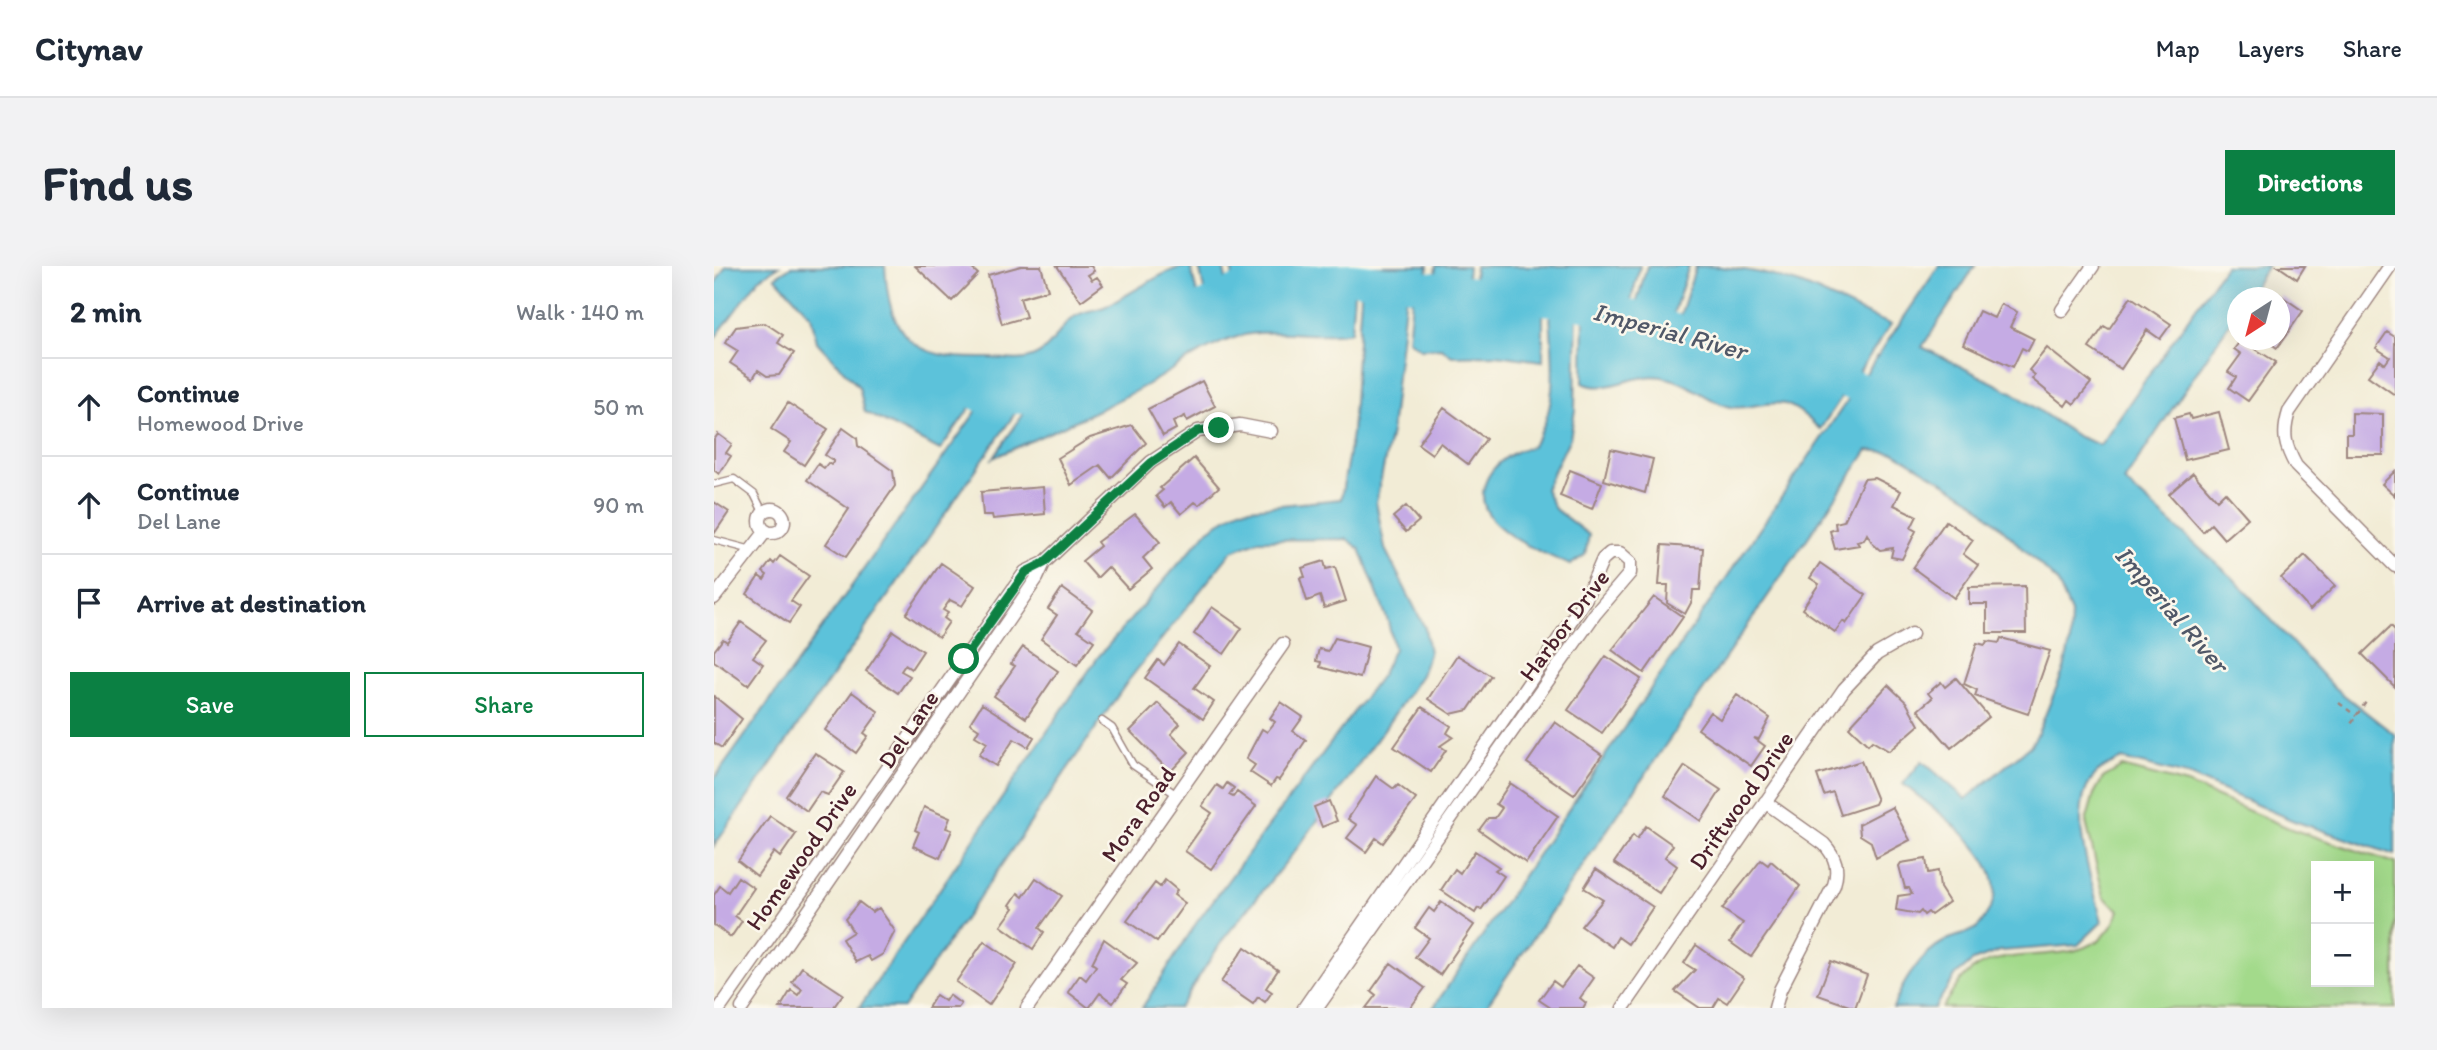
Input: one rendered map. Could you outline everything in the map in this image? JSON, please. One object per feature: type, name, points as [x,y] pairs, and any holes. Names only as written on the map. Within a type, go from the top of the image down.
[{"type":"street","points":[[2062,310],[2092,266]]},
{"type":"street","points":[[2390,266],[2289,412],[2283,430],[2287,449],[2296,466],[2395,566]]},
{"type":"street","name":"Del Lane","points":[[742,1008],[1037,578],[1044,563],[1151,463],[1198,431],[1240,425],[1271,431]]},
{"type":"street","points":[[774,508],[781,512],[784,520],[778,531],[766,531],[760,522],[763,512],[774,508]]},
{"type":"street","points":[[714,598],[766,531]]},
{"type":"street","name":"Harbor Drive","points":[[1304,1008],[1586,598],[1602,559],[1610,553],[1620,553],[1630,562],[1630,573],[1595,614],[1317,1008]]},
{"type":"street","name":"Homewood Drive","points":[[720,1008],[1026,572],[1044,563]]},
{"type":"street","name":"Driftwood Drive","points":[[1623,1008],[1862,667],[1877,654],[1912,634]]},
{"type":"street","name":"Mora Road","points":[[1027,1008],[1283,644]]},
{"type":"street","points":[[1765,802],[1824,844],[1831,852],[1837,870],[1834,886],[1780,990],[1775,1008]]},
{"type":"lane","points":[[714,484],[734,479],[746,486],[763,512]]},
{"type":"lane","points":[[714,540],[751,550]]},
{"type":"lane","points":[[1102,721],[1112,728],[1133,765],[1177,795]]},
{"type":"path","points":[[2351,723],[2366,702]]},
{"type":"path","points":[[2340,703],[2356,716]]},
{"type":"green space","points":[[2122,767],[2187,784],[2291,829],[2395,863],[2395,1008],[1942,1008],[1962,980],[1977,967],[2016,956],[2077,950],[2095,943],[2109,930],[2119,910],[2104,897],[2086,822],[2094,794],[2103,778]]},
{"type":"water","points":[[726,266],[779,266],[759,279],[714,339],[714,285]]},
{"type":"water","points":[[792,266],[885,266],[892,311],[899,327],[909,339],[922,348],[939,354],[1015,360],[1039,354],[1074,317],[1104,307],[1170,271],[1190,266],[1201,308],[1205,311],[1236,296],[1231,266],[1428,266],[1426,287],[1430,294],[1464,298],[1473,290],[1475,266],[1640,266],[1626,319],[1630,323],[1666,334],[1676,329],[1696,266],[1709,266],[1735,268],[1785,279],[1891,324],[1820,429],[1799,411],[1785,404],[1729,407],[1662,377],[1652,376],[1602,386],[1583,383],[1584,303],[1578,296],[1551,293],[1543,297],[1543,361],[1496,355],[1452,356],[1441,348],[1421,349],[1408,340],[1414,279],[1361,271],[1355,279],[1351,332],[1240,336],[1196,355],[1116,401],[993,458],[1031,403],[1030,393],[981,392],[940,450],[865,412],[859,387],[817,342],[811,316],[775,277]]},
{"type":"water","points":[[1199,266],[1223,266],[1229,293],[1207,304]]},
{"type":"water","points":[[1436,266],[1468,266],[1466,290],[1434,286]]},
{"type":"water","points":[[1647,266],[1689,266],[1669,327],[1633,315]]},
{"type":"water","points":[[1939,266],[1975,266],[1922,347],[2012,392],[2077,436],[2100,445],[2225,266],[2268,266],[2254,287],[2227,287],[2227,327],[2124,481],[2233,578],[2331,685],[2395,735],[2395,855],[2294,821],[2190,776],[2122,759],[2098,772],[2087,786],[2082,804],[2083,844],[2102,922],[2078,945],[2000,951],[1973,961],[1956,975],[1934,1008],[1893,1008],[1907,979],[1920,961],[1936,946],[1977,928],[1988,912],[1995,894],[1992,876],[1983,857],[1969,840],[1903,784],[1922,761],[1966,799],[2030,746],[2064,669],[2070,643],[2071,613],[2057,581],[1971,499],[1895,453],[1868,450],[1485,1008],[1433,1008]]},
{"type":"water","points":[[1362,279],[1407,284],[1391,432],[1376,502],[1385,549],[1425,628],[1429,653],[1421,675],[1385,728],[1299,846],[1224,938],[1179,1008],[1142,1008],[1197,922],[1382,674],[1394,649],[1388,621],[1360,549],[1347,539],[1259,540],[1232,551],[1128,681],[903,1008],[859,1008],[1098,657],[1207,531],[1240,509],[1341,499],[1352,434]]},
{"type":"water","points":[[1549,300],[1577,304],[1575,410],[1570,438],[1545,489],[1555,509],[1589,535],[1585,555],[1570,565],[1540,552],[1508,533],[1495,522],[1486,509],[1483,494],[1488,477],[1496,466],[1512,454],[1531,447],[1548,414],[1553,376]]},
{"type":"water","points":[[985,399],[1025,399],[714,846],[714,779]]},
{"type":"building","points":[[915,266],[969,266],[978,274],[952,301]]},
{"type":"building","points":[[1021,266],[1041,266],[1048,290],[1020,298],[1026,317],[1002,324],[988,275]]},
{"type":"building","points":[[1057,266],[1091,266],[1094,271],[1088,275],[1092,280],[1097,277],[1103,285],[1081,301]]},
{"type":"building","points":[[2278,266],[2305,266],[2297,279]]},
{"type":"building","points":[[2131,297],[2171,324],[2160,339],[2147,330],[2121,369],[2089,348],[2104,326],[2109,329]]},
{"type":"building","points":[[2290,302],[2303,311],[2290,330]]},
{"type":"building","points":[[2001,304],[2017,312],[2010,327],[2034,339],[2028,351],[2022,348],[2013,367],[1963,344],[1979,311],[1994,318]]},
{"type":"building","points":[[765,323],[783,335],[778,343],[794,353],[779,375],[767,376],[758,370],[753,378],[730,363],[738,351],[725,343],[736,327]]},
{"type":"building","points":[[2387,332],[2395,337],[2395,395],[2368,376],[2380,360],[2385,364],[2390,357],[2376,348]]},
{"type":"building","points":[[2047,348],[2091,383],[2074,404],[2069,400],[2065,406],[2032,379],[2035,375],[2029,370]]},
{"type":"building","points":[[2235,350],[2257,350],[2276,362],[2248,401],[2229,388],[2236,377],[2228,372],[2241,354]]},
{"type":"building","points":[[1202,381],[1215,406],[1187,421],[1185,416],[1173,422],[1176,429],[1163,436],[1148,409]]},
{"type":"building","points":[[788,403],[828,429],[804,465],[784,452],[791,442],[771,429]]},
{"type":"building","points":[[1444,408],[1486,439],[1468,464],[1440,443],[1432,454],[1418,444]]},
{"type":"building","points":[[2219,412],[2229,450],[2185,460],[2174,418],[2189,414],[2191,419]]},
{"type":"building","points":[[2352,413],[2383,414],[2383,455],[2346,455],[2346,434],[2352,434]]},
{"type":"building","points":[[1132,425],[1146,443],[1111,478],[1100,465],[1071,485],[1058,458],[1090,438]]},
{"type":"building","points":[[843,428],[857,438],[858,446],[893,471],[895,486],[846,557],[826,544],[849,509],[807,480],[818,464],[824,468],[834,461],[825,455]]},
{"type":"building","points":[[718,434],[732,444],[726,453],[731,456],[719,474],[714,470],[714,440]]},
{"type":"building","points":[[1611,449],[1653,459],[1645,493],[1604,480]]},
{"type":"building","points":[[1194,458],[1219,487],[1199,505],[1195,502],[1181,514],[1171,502],[1165,507],[1156,496],[1163,490],[1160,488]]},
{"type":"building","points":[[1570,470],[1602,483],[1592,509],[1560,496]]},
{"type":"building","points":[[2395,471],[2395,496],[2382,484]]},
{"type":"building","points":[[2193,473],[2217,500],[2225,492],[2248,518],[2224,539],[2211,524],[2203,532],[2169,494]]},
{"type":"building","points":[[1875,478],[1901,491],[1894,505],[1917,516],[1911,528],[1916,531],[1902,559],[1891,557],[1893,548],[1880,550],[1867,534],[1864,540],[1857,542],[1859,545],[1835,549],[1830,531],[1836,529],[1835,523],[1844,521],[1864,479]]},
{"type":"building","points":[[1043,487],[1045,514],[993,519],[992,515],[983,515],[981,492]]},
{"type":"building","points":[[714,502],[729,512],[714,534]]},
{"type":"building","points":[[1406,506],[1419,521],[1406,532],[1393,517]]},
{"type":"building","points":[[1135,514],[1160,542],[1143,558],[1152,569],[1128,589],[1108,567],[1097,578],[1082,561],[1100,546],[1097,542]]},
{"type":"building","points":[[1946,521],[1973,540],[1963,554],[1978,565],[1954,598],[1913,568]]},
{"type":"building","points":[[1662,545],[1703,548],[1700,590],[1693,590],[1692,601],[1685,614],[1667,603],[1668,585],[1659,585]]},
{"type":"building","points":[[2305,555],[2335,586],[2310,610],[2281,578]]},
{"type":"building","points":[[780,556],[809,576],[791,601],[800,607],[789,623],[747,594],[759,576],[764,580],[767,575],[763,572],[771,561],[774,564]]},
{"type":"building","points":[[1324,561],[1326,569],[1335,567],[1346,601],[1324,608],[1320,596],[1307,601],[1300,578],[1305,577],[1302,568]]},
{"type":"building","points":[[941,563],[975,586],[962,606],[950,600],[943,610],[948,613],[944,618],[949,622],[939,637],[906,614]]},
{"type":"building","points":[[1820,563],[1866,595],[1846,624],[1843,621],[1835,632],[1802,609],[1819,584],[1810,578]]},
{"type":"building","points":[[2025,586],[2026,633],[1987,633],[1987,604],[1969,604],[1969,587]]},
{"type":"building","points":[[1062,588],[1092,610],[1078,630],[1094,641],[1077,665],[1041,639],[1057,615],[1048,609]]},
{"type":"building","points":[[1654,597],[1683,617],[1644,673],[1612,650]]},
{"type":"building","points":[[1212,607],[1242,628],[1224,654],[1194,634]]},
{"type":"building","points":[[741,622],[766,640],[753,657],[763,664],[748,685],[714,661],[714,651],[723,639],[727,642]]},
{"type":"building","points":[[2391,626],[2395,630],[2395,687],[2362,654]]},
{"type":"building","points":[[893,631],[923,651],[911,669],[905,665],[901,671],[910,676],[898,693],[866,671]]},
{"type":"building","points":[[1335,638],[1368,647],[1360,678],[1320,667],[1321,662],[1316,661],[1319,649],[1328,651]]},
{"type":"building","points":[[2001,638],[2050,651],[2028,714],[1975,696],[1977,690],[1964,684],[1977,643],[1999,643]]},
{"type":"building","points":[[1179,644],[1210,666],[1194,688],[1214,702],[1203,719],[1145,678],[1158,660],[1164,665]]},
{"type":"building","points":[[1023,647],[1058,671],[1026,718],[994,696],[1015,666],[1011,664]]},
{"type":"building","points":[[1457,655],[1491,676],[1468,710],[1451,714],[1428,699]]},
{"type":"building","points":[[1606,656],[1641,679],[1602,733],[1568,710]]},
{"type":"building","points":[[1956,678],[1989,717],[1951,748],[1918,710],[1932,698],[1928,693],[1941,682],[1945,687]]},
{"type":"building","points":[[1888,685],[1906,702],[1919,725],[1889,751],[1872,741],[1868,745],[1849,727]]},
{"type":"building","points":[[852,692],[879,712],[864,733],[868,736],[856,753],[825,730]]},
{"type":"building","points":[[1737,695],[1770,718],[1759,739],[1754,738],[1765,746],[1751,766],[1698,729],[1710,712],[1720,719]]},
{"type":"building","points":[[714,696],[742,719],[722,748],[714,743]]},
{"type":"building","points":[[1281,702],[1303,717],[1293,731],[1306,740],[1279,780],[1276,779],[1271,786],[1250,772],[1255,765],[1246,759],[1262,729],[1267,732],[1275,722],[1270,718]]},
{"type":"building","points":[[1158,703],[1180,724],[1171,734],[1189,752],[1170,772],[1130,731]]},
{"type":"building","points":[[982,704],[1034,737],[1028,747],[1014,739],[996,766],[979,755],[987,743],[975,736],[979,729],[970,723]]},
{"type":"building","points":[[1422,707],[1451,726],[1447,733],[1453,737],[1440,746],[1446,750],[1431,772],[1394,747]]},
{"type":"building","points":[[1555,722],[1602,755],[1574,795],[1527,763]]},
{"type":"building","points":[[815,753],[844,772],[828,795],[820,792],[807,811],[786,796]]},
{"type":"building","points":[[1861,761],[1877,800],[1875,804],[1841,815],[1833,792],[1824,795],[1817,775]]},
{"type":"building","points":[[1685,766],[1721,790],[1701,821],[1665,796]]},
{"type":"building","points":[[1376,776],[1394,789],[1398,785],[1416,799],[1383,843],[1376,838],[1366,852],[1347,838],[1357,825],[1348,819]]},
{"type":"building","points":[[1227,783],[1234,788],[1229,795],[1233,797],[1237,792],[1256,806],[1211,869],[1185,851],[1212,813],[1202,806],[1217,785],[1223,789]]},
{"type":"building","points":[[1510,783],[1558,816],[1526,863],[1479,830],[1488,818],[1495,818],[1502,808],[1496,804]]},
{"type":"building","points":[[1329,801],[1337,821],[1322,827],[1314,807]]},
{"type":"building","points":[[924,807],[950,818],[946,828],[952,830],[940,858],[913,846],[919,832],[915,830]]},
{"type":"building","points":[[1892,807],[1910,840],[1876,858],[1871,842],[1860,835],[1859,824]]},
{"type":"building","points":[[770,816],[796,834],[780,857],[774,852],[757,876],[738,861]]},
{"type":"building","points":[[1646,826],[1673,845],[1665,857],[1677,866],[1659,893],[1614,863],[1633,835],[1637,839]]},
{"type":"building","points":[[1475,851],[1499,867],[1495,870],[1504,876],[1481,910],[1478,908],[1475,913],[1441,890],[1455,869],[1460,873]]},
{"type":"building","points":[[1926,859],[1928,873],[1938,871],[1940,888],[1949,902],[1931,915],[1928,912],[1924,915],[1921,911],[1918,914],[1896,910],[1898,896],[1912,894],[1909,888],[1905,888],[1899,866],[1901,863]]},
{"type":"building","points":[[1761,860],[1768,865],[1771,861],[1800,886],[1751,957],[1730,942],[1743,923],[1722,909]]},
{"type":"building","points":[[1596,869],[1653,907],[1628,944],[1618,937],[1612,947],[1581,926],[1603,900],[1584,888]]},
{"type":"building","points":[[738,877],[754,888],[735,916],[742,921],[731,937],[714,925],[714,895],[720,886],[728,892]]},
{"type":"building","points":[[1036,878],[1062,896],[1039,928],[1044,932],[1033,949],[1001,926],[1014,908],[1010,905],[1018,893],[1023,897]]},
{"type":"building","points":[[1165,880],[1177,890],[1174,895],[1185,903],[1157,942],[1127,921],[1155,883],[1160,887]]},
{"type":"building","points":[[859,902],[872,912],[879,908],[895,931],[883,954],[871,961],[868,956],[856,962],[842,939],[853,932],[845,919]]},
{"type":"building","points":[[1441,902],[1474,925],[1440,975],[1415,957],[1429,938],[1415,928],[1429,908],[1434,912]]},
{"type":"building","points":[[1104,939],[1137,963],[1121,980],[1127,984],[1113,1003],[1100,993],[1089,1008],[1068,992],[1080,975],[1086,980],[1096,966],[1092,963]]},
{"type":"building","points":[[984,941],[1017,964],[989,1005],[956,982]]},
{"type":"building","points":[[1696,945],[1744,978],[1727,1003],[1719,998],[1713,1008],[1700,1008],[1675,991],[1695,970],[1684,963]]},
{"type":"building","points":[[1245,947],[1278,970],[1266,988],[1272,992],[1265,1002],[1258,997],[1253,1004],[1221,982]]},
{"type":"building","points":[[1831,961],[1867,975],[1855,1008],[1818,995]]},
{"type":"building","points":[[1391,963],[1425,988],[1410,1008],[1366,1008],[1376,995],[1371,991]]},
{"type":"building","points":[[1577,966],[1594,978],[1580,998],[1586,1003],[1583,1008],[1551,1008],[1539,1000],[1553,981],[1561,987]]},
{"type":"building","points":[[802,967],[843,994],[833,1008],[780,1008],[791,990],[798,995],[802,989],[792,982]]},
{"type":"building","points":[[936,995],[945,1001],[949,995],[961,1004],[958,1008],[928,1008]]},
{"type":"waterway","name":"Imperial River","points":[[1166,328],[1183,315],[1254,282],[1352,278],[1577,304],[1621,312],[1714,341]]},
{"type":"waterway","name":"Imperial River","points":[[1811,372],[1858,387],[1894,406]]},
{"type":"waterway","name":"Imperial River","points":[[943,377],[985,399],[1039,399],[1071,386]]},
{"type":"route","points":[[964,659],[1026,572],[1044,563],[1151,463],[1198,431],[1219,428]]}]
